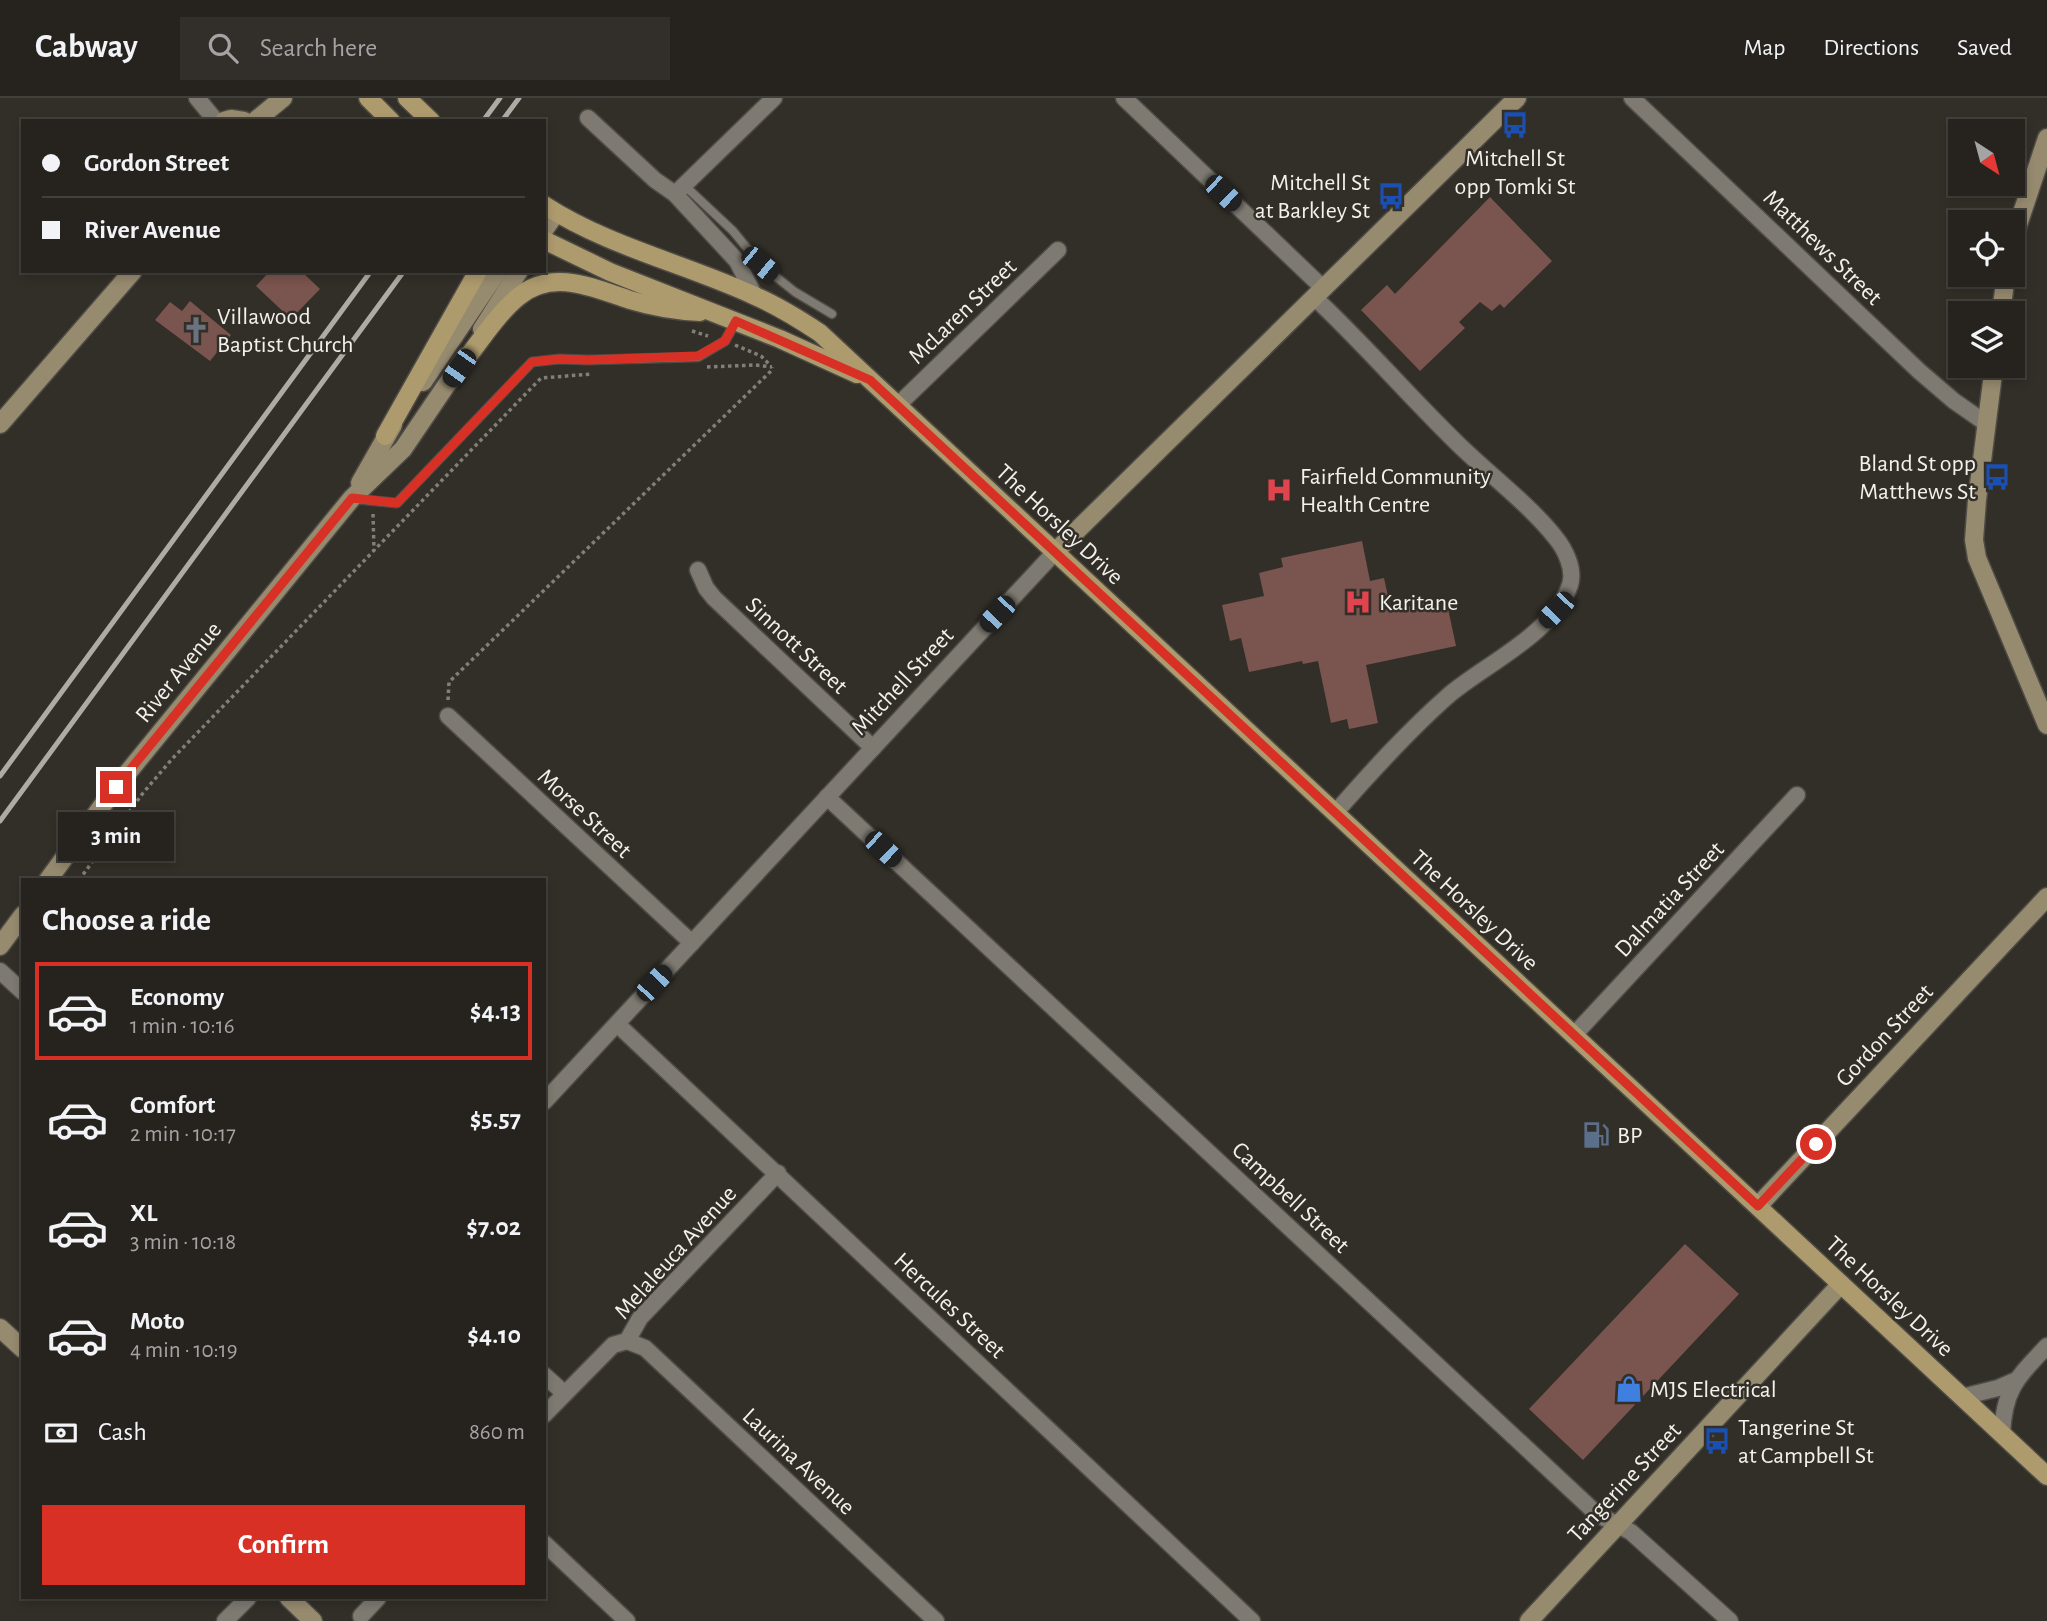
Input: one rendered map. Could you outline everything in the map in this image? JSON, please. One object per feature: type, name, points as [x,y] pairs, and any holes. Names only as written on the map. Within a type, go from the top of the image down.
[{"type":"main road","points":[[368,98],[389,119]]},
{"type":"main road","points":[[407,98],[429,119]]},
{"type":"main road","name":"The Horsley Drive","points":[[550,209],[641,252],[754,295],[820,333],[2047,1476]]},
{"type":"main road","name":"The Horsley Drive","points":[[546,241],[610,272],[736,321],[870,380]]},
{"type":"main road","points":[[385,436],[477,273]]},
{"type":"main road","points":[[459,368],[519,296],[546,283],[569,281],[675,311],[713,312]]},
{"type":"street","points":[[197,98],[214,119]]},
{"type":"street","points":[[258,119],[284,98]]},
{"type":"street","points":[[680,189],[774,98]]},
{"type":"street","points":[[1124,98],[1318,293],[1454,441],[1555,537],[1569,558],[1571,583],[1556,610],[1535,631],[1449,695],[1383,760],[1335,813]]},
{"type":"street","name":"Mitchell Street","points":[[546,1100],[1055,552],[1517,98]]},
{"type":"street","name":"Matthews Street","points":[[1632,98],[1919,371],[1956,403],[1987,424]]},
{"type":"street","points":[[588,118],[655,180],[680,189],[737,261],[754,295]]},
{"type":"street","points":[[2023,210],[2047,138]]},
{"type":"street","name":"McLaren Street","points":[[898,405],[1058,250]]},
{"type":"street","points":[[0,424],[131,273]]},
{"type":"street","name":"River Avenue","points":[[352,498],[385,436],[497,273]]},
{"type":"street","name":"River Avenue","points":[[49,878],[116,787],[352,498],[403,449],[459,368],[518,273]]},
{"type":"street","points":[[1993,378],[1974,540],[1977,558],[2047,725]]},
{"type":"street","name":"Sinnott Street","points":[[698,570],[714,598],[873,748]]},
{"type":"street","name":"Morse Street","points":[[448,716],[692,943]]},
{"type":"street","name":"Dalmatia Street","points":[[1574,1035],[1797,795]]},
{"type":"street","name":"Campbell Street","points":[[827,797],[1597,1514],[1631,1532],[1730,1621]]},
{"type":"street","name":"Gordon Street","points":[[1758,1206],[2047,897]]},
{"type":"street","points":[[0,946],[21,918]]},
{"type":"street","points":[[0,971],[21,990]]},
{"type":"street","name":"Hercules Street","points":[[617,1024],[778,1173],[1243,1618]]},
{"type":"street","name":"Melaleuca Avenue","points":[[546,1410],[613,1345],[627,1341],[640,1318],[778,1173]]},
{"type":"street","name":"Tangerine Street","points":[[1529,1621],[1840,1284]]},
{"type":"street","points":[[0,1328],[21,1347]]},
{"type":"street","name":"Laurina Avenue","points":[[627,1341],[645,1348],[936,1621]]},
{"type":"street","points":[[1962,1396],[1998,1388],[2014,1381],[2047,1346]]},
{"type":"street","points":[[546,1377],[564,1393]]},
{"type":"street","points":[[2002,1434],[2003,1415],[2014,1381]]},
{"type":"street","points":[[546,1545],[628,1621]]},
{"type":"street","points":[[225,1621],[247,1599]]},
{"type":"street","points":[[290,1599],[313,1621]]},
{"type":"street","points":[[361,1616],[377,1599]]},
{"type":"lane","points":[[680,189],[733,231],[760,264],[795,292],[832,314]]},
{"type":"lane","points":[[352,498],[397,503],[532,362],[698,356],[725,341],[736,321]]},
{"type":"path","points":[[448,716],[449,682],[771,371],[772,367]]},
{"type":"path","points":[[80,878],[143,793],[172,759],[541,378]]},
{"type":"building","points":[[1490,197],[1552,261],[1504,308],[1500,304],[1492,311],[1480,302],[1459,322],[1465,328],[1420,371],[1361,310],[1387,285],[1395,294]]},
{"type":"building","points":[[268,273],[303,273],[320,289],[291,319],[256,286]]},
{"type":"building","name":"Villawood Baptist Church","points":[[190,301],[231,335],[210,361],[155,320],[170,302],[182,311]]},
{"type":"building","points":[[1362,541],[1370,581],[1384,578],[1391,610],[1446,599],[1456,646],[1366,665],[1378,723],[1349,729],[1347,719],[1331,723],[1318,661],[1303,664],[1302,661],[1249,672],[1241,638],[1230,641],[1222,605],[1264,596],[1259,573],[1283,567],[1281,558]]},
{"type":"building","points":[[1685,1244],[1739,1294],[1583,1460],[1529,1409]]},
{"type":"railway","points":[[484,119],[500,98]]},
{"type":"railway","points":[[503,119],[519,98]]},
{"type":"railway","points":[[0,776],[370,273]]},
{"type":"railway","points":[[0,821],[403,273]]},
{"type":"place","name":"Mitchell St opp Tomki St","points":[[1515,125]]},
{"type":"place","name":"Mitchell St at Barkley St","points":[[1391,196]]},
{"type":"place","name":"Villawood Baptist Church","points":[[196,330]]},
{"type":"place","name":"Bland St opp Matthews St","points":[[1997,477]]},
{"type":"place","name":"Fairfield Community Health Centre","points":[[1279,490]]},
{"type":"place","name":"Karitane","points":[[1358,602]]},
{"type":"place","name":"BP","points":[[1596,1135]]},
{"type":"place","name":"MJS Electrical","points":[[1629,1389]]},
{"type":"place","name":"Tangerine St at Campbell St","points":[[1717,1441]]},
{"type":"route","points":[[116,787],[352,498],[397,503],[532,362],[698,356],[725,341],[736,321],[870,380],[1758,1206],[1816,1144]]}]
